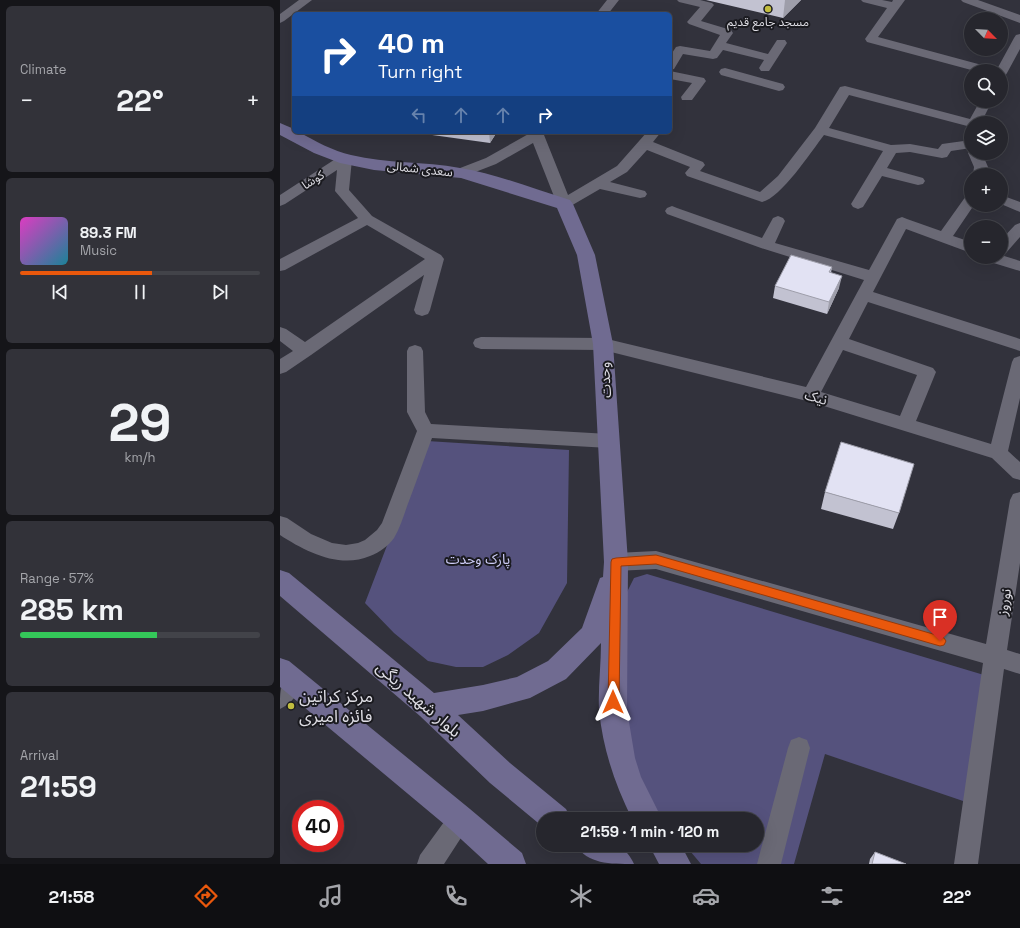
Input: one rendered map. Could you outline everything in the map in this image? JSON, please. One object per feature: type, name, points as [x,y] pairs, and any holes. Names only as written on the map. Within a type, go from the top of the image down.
[{"type":"street","points":[[280,19],[306,0]]},
{"type":"street","points":[[604,12],[613,0]]},
{"type":"street","points":[[672,62],[680,50],[713,55],[727,33],[693,22],[708,5],[683,0]]},
{"type":"street","points":[[867,0],[896,3],[871,39],[964,64]]},
{"type":"street","points":[[967,0],[1020,18]]},
{"type":"street","points":[[1006,64],[1020,38]]},
{"type":"street","points":[[759,81],[770,58],[781,43]]},
{"type":"street","points":[[719,45],[770,58]]},
{"type":"street","points":[[725,72],[779,86]]},
{"type":"street","points":[[672,75],[700,81],[687,97]]},
{"type":"street","points":[[645,144],[698,165],[692,173],[762,198],[783,179],[821,130],[845,90],[964,121]]},
{"type":"street","name":"سعدی شمالی","points":[[280,128],[301,141],[345,159],[373,164],[460,173],[497,182],[564,204]]},
{"type":"street","points":[[821,130],[891,149],[910,148],[942,154],[947,147],[964,144]]},
{"type":"street","points":[[460,173],[491,161],[538,134],[564,204],[622,169],[652,134]]},
{"type":"street","points":[[858,204],[891,149]]},
{"type":"street","points":[[345,159],[342,191],[367,219],[436,259]]},
{"type":"street","name":"کوشا","points":[[280,201],[345,159]]},
{"type":"street","points":[[878,170],[918,181]]},
{"type":"street","points":[[599,184],[640,194]]},
{"type":"street","points":[[1008,202],[1020,207]]},
{"type":"street","name":"وحدت","points":[[564,204],[586,255],[603,344],[616,562],[613,710],[621,758],[644,812]]},
{"type":"street","points":[[945,237],[964,209]]},
{"type":"street","points":[[672,211],[766,245],[873,277]]},
{"type":"street","points":[[280,266],[367,219]]},
{"type":"street","points":[[766,245],[778,221]]},
{"type":"street","points":[[811,394],[902,222],[964,245]]},
{"type":"street","points":[[1008,241],[1020,228]]},
{"type":"street","points":[[422,310],[436,259]]},
{"type":"street","points":[[280,368],[436,259]]},
{"type":"street","points":[[1008,262],[1020,266]]},
{"type":"street","points":[[864,296],[1020,345]]},
{"type":"street","points":[[280,333],[305,351]]},
{"type":"street","points":[[838,342],[927,372],[905,425]]},
{"type":"street","name":"نیک","points":[[481,343],[603,344],[811,394],[905,425],[998,453],[1020,473]]},
{"type":"street","points":[[280,524],[318,547],[344,554],[361,551],[384,536],[392,520],[426,431],[416,412],[415,351]]},
{"type":"street","points":[[998,453],[1020,362]]},
{"type":"street","points":[[426,431],[609,441]]},
{"type":"street","name":"نوروز","points":[[966,864],[995,657],[1020,500]]},
{"type":"street","points":[[430,707],[483,698],[521,689],[557,670],[592,635],[616,562],[656,560],[1020,664]]},
{"type":"street","name":"بلوار شهید ریگی","points":[[280,581],[430,707],[500,773],[547,812]]},
{"type":"street","points":[[284,684],[460,819],[511,864]]},
{"type":"street","points":[[769,864],[799,748]]},
{"type":"street","points":[[429,864],[460,819]]},
{"type":"street","points":[[602,852],[620,864]]},
{"type":"street","points":[[668,852],[676,864]]},
{"type":"green space","name":"پارک وحدت","points":[[427,441],[569,450],[567,583],[539,633],[508,655],[483,667],[456,667],[428,661],[394,633],[365,603]]},
{"type":"green space","points":[[647,574],[984,675],[966,802],[825,754],[794,864],[701,864],[691,852],[764,852],[764,812],[656,812],[630,766],[620,709],[627,592],[634,578]]},
{"type":"building","points":[[791,255],[832,267],[829,272],[842,276],[829,302],[775,286]]},
{"type":"building","points":[[841,442],[914,464],[899,513],[825,492]]},
{"type":"building","points":[[875,852],[906,864],[872,864]]},
{"type":"place","name":"مسجد جامع قدیم","points":[[768,9]]},
{"type":"place","name":"مرکز کراتین فائزه امیری","points":[[291,706]]},
{"type":"route","points":[[613,702],[616,562],[656,560],[940,641]]}]
